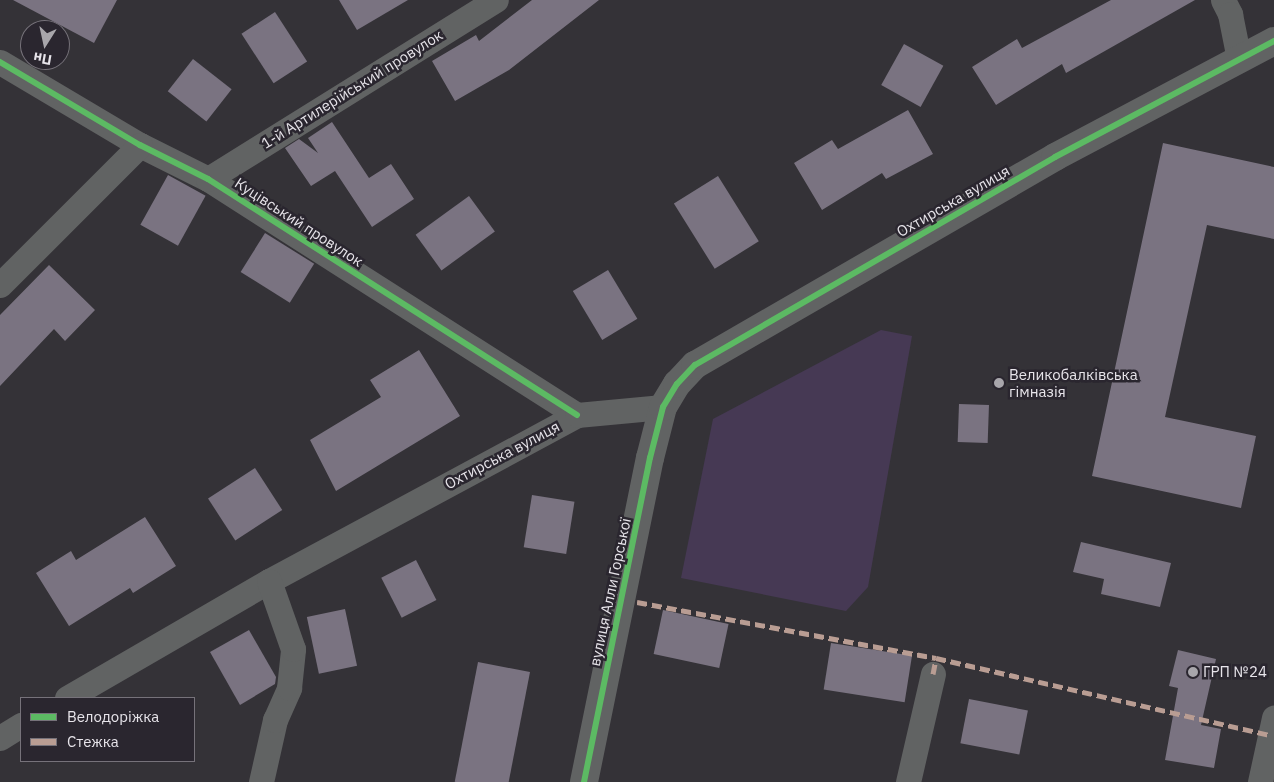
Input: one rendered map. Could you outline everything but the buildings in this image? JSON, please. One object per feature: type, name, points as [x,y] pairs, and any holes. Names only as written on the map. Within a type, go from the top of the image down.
[{"type":"street","name":"1-й Артилерійський провулок","points":[[208,179],[496,0]]},
{"type":"street","points":[[1223,0],[1230,14],[1239,59]]},
{"type":"street","name":"Охтирська вулиця","points":[[69,697],[268,581],[577,415],[663,407],[677,384],[695,366],[1055,156],[1274,41]]},
{"type":"street","name":"Куцівський провулок","points":[[0,62],[140,145],[208,179],[577,415]]},
{"type":"street","points":[[0,285],[140,145]]},
{"type":"street","name":"вулиця Алли Горської","points":[[584,782],[663,407]]},
{"type":"street","points":[[261,782],[275,720],[289,688],[293,649],[268,581]]},
{"type":"street","points":[[908,782],[933,674]]},
{"type":"street","points":[[1260,782],[1274,718]]},
{"type":"street","points":[[0,738],[20,726]]},
{"type":"shaded area","points":[[881,330],[912,336],[868,587],[846,611],[681,578],[713,419]]},
{"type":"marked path","points":[[637,602],[936,658],[1270,735]]},
{"type":"marked path","points":[[933,674],[936,658]]},
{"type":"cycle path","points":[[584,782],[650,458],[663,407],[677,384],[695,365],[1055,157],[1274,41]]},
{"type":"cycle path","points":[[0,62],[140,145],[208,179],[577,415]]},
{"type":"place","name":"Великобалківська гімназія","points":[[999,383]]},
{"type":"place","name":"ГРП №24","points":[[1193,672]]}]
